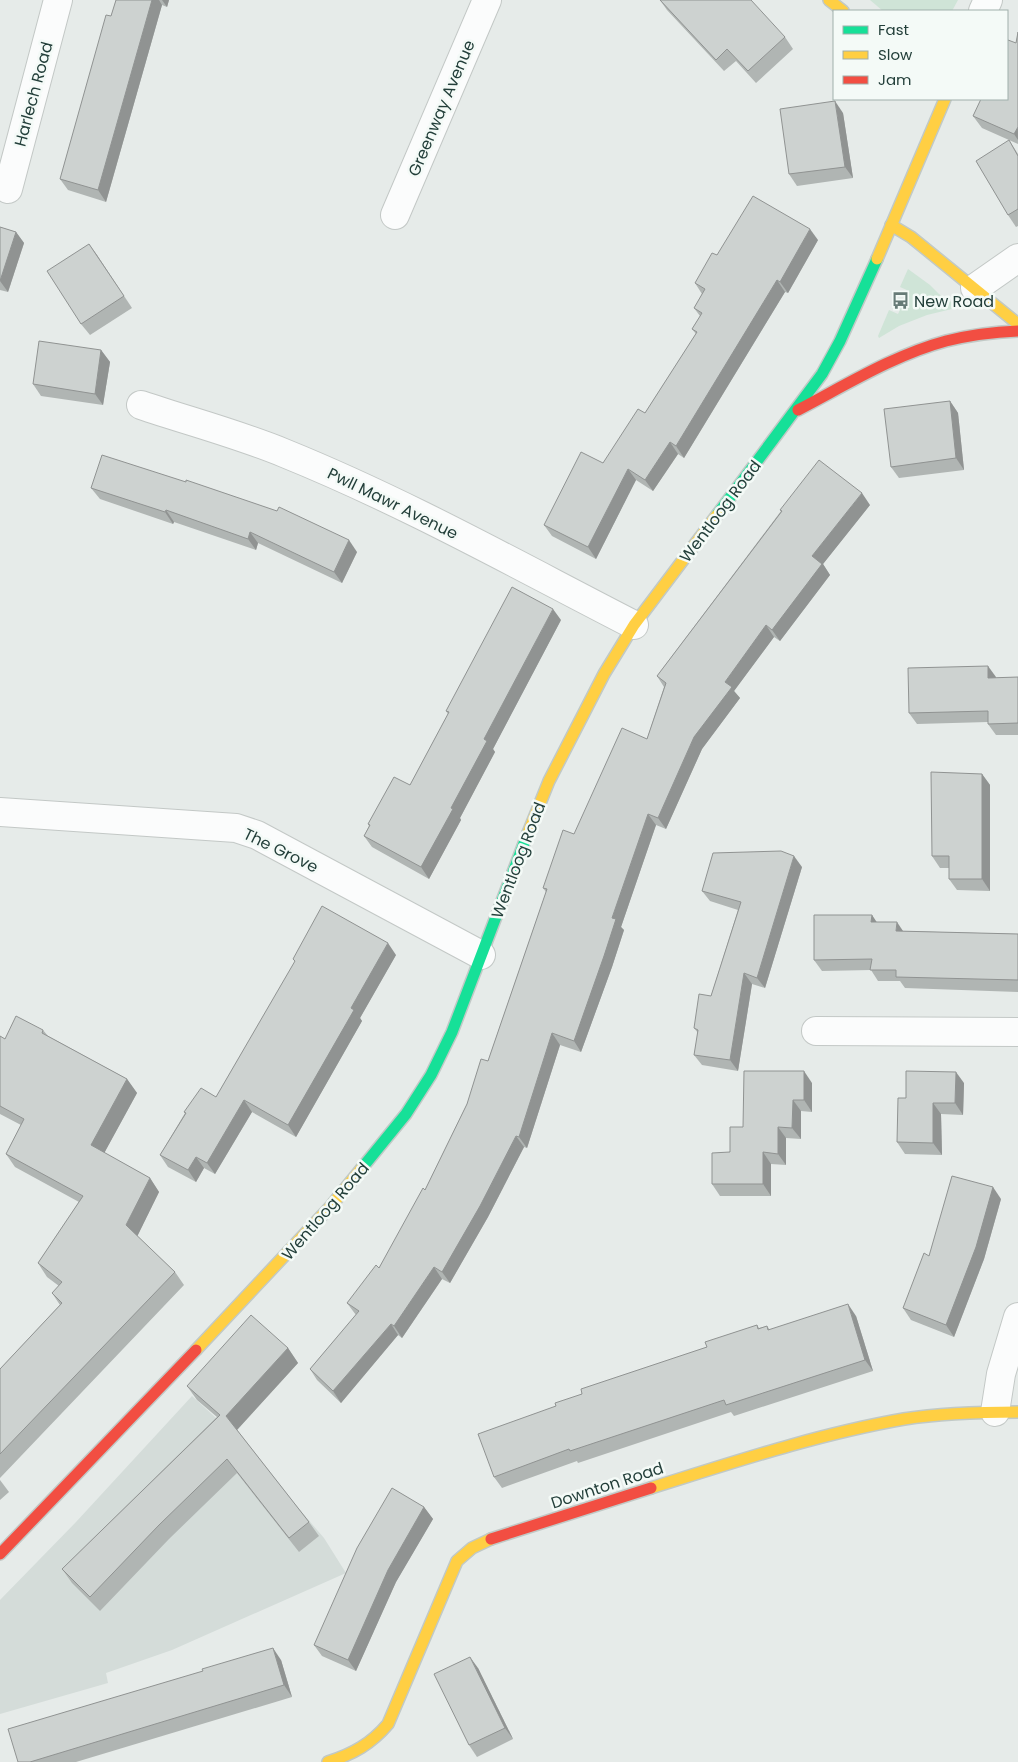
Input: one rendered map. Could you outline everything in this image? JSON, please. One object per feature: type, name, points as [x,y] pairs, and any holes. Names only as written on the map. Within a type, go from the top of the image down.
[{"type":"main road","points":[[830,0],[842,10]]},
{"type":"main road","name":"Wentloog Road","points":[[0,1554],[263,1280],[331,1206],[406,1114],[431,1075],[452,1032],[520,852],[549,781],[575,729],[634,625],[822,374],[840,341],[892,225],[945,100]]},
{"type":"main road","points":[[892,225],[911,237],[1018,324]]},
{"type":"main road","points":[[794,413],[909,356],[945,342],[979,334],[1018,331]]},
{"type":"main road","name":"Downton Road","points":[[328,1762],[347,1757],[363,1749],[377,1738],[388,1724],[449,1578],[458,1562],[472,1548],[494,1538],[605,1502],[823,1436],[905,1419],[973,1412],[1006,1412]]},
{"type":"street","name":"Harlech Road","points":[[8,189],[58,0]]},
{"type":"street","name":"Greenway Avenue","points":[[395,215],[487,0]]},
{"type":"street","points":[[975,288],[1018,258]]},
{"type":"street","name":"Pwll Mawr Avenue","points":[[140,405],[282,452],[331,473],[402,506],[634,625]]},
{"type":"street","name":"The Grove","points":[[0,812],[236,828],[256,835],[481,955]]},
{"type":"street","points":[[816,1031],[1018,1032]]},
{"type":"street","points":[[1006,1412],[1002,1374],[1018,1317]]},
{"type":"shaded area","points":[[192,1396],[238,1438],[324,1538],[346,1573],[172,1650],[106,1673],[108,1683],[0,1714],[0,1600],[76,1522]]},
{"type":"green space","points":[[870,0],[958,0],[953,10],[882,10]]},
{"type":"green space","points":[[908,269],[956,305],[956,308],[927,315],[899,326],[879,338],[878,336],[889,310],[898,314],[909,291],[900,287]]},
{"type":"building","points":[[116,0],[152,0],[98,190],[60,179],[106,15],[111,16]]},
{"type":"building","points":[[660,0],[751,0],[785,37],[748,71],[727,49],[716,60]]},
{"type":"building","points":[[1018,32],[1018,127],[1014,134],[973,116],[981,100],[1008,100],[1008,40],[1016,43]]},
{"type":"building","points":[[835,101],[845,167],[789,174],[780,109]]},
{"type":"building","points":[[1009,140],[1018,156],[1018,209],[1008,215],[976,161]]},
{"type":"building","points":[[753,196],[810,229],[780,282],[777,280],[676,446],[670,442],[645,480],[628,469],[588,547],[544,525],[581,452],[603,463],[638,409],[645,413],[697,332],[692,329],[702,313],[694,308],[705,289],[695,283],[712,253],[717,255]]},
{"type":"building","points":[[0,227],[16,232],[0,281]]},
{"type":"building","points":[[89,244],[124,296],[81,324],[47,271]]},
{"type":"building","points":[[39,341],[101,350],[95,394],[33,384]]},
{"type":"building","points":[[950,401],[956,458],[891,467],[884,409]]},
{"type":"building","points":[[102,455],[186,482],[186,480],[277,511],[279,507],[349,540],[334,572],[250,532],[248,539],[166,510],[165,512],[91,488]]},
{"type":"building","points":[[819,460],[862,493],[812,556],[822,564],[772,630],[766,625],[725,682],[732,687],[694,737],[658,818],[648,814],[612,918],[616,919],[604,956],[574,1041],[552,1033],[519,1137],[516,1136],[480,1206],[442,1272],[434,1267],[394,1326],[391,1324],[333,1391],[310,1369],[359,1311],[347,1303],[376,1265],[379,1268],[423,1188],[425,1190],[467,1104],[481,1059],[488,1061],[547,889],[543,888],[563,830],[574,834],[622,728],[647,739],[666,683],[657,676]]},
{"type":"building","points":[[512,587],[553,609],[484,739],[487,741],[421,867],[364,836],[370,825],[368,824],[394,777],[410,785],[449,712],[446,711]]},
{"type":"building","points":[[988,666],[988,678],[1018,677],[1018,723],[988,724],[988,711],[909,713],[908,668]]},
{"type":"building","points":[[931,772],[982,774],[982,879],[949,879],[949,856],[932,856]]},
{"type":"building","points":[[781,851],[794,856],[757,978],[744,973],[730,1060],[694,1055],[698,1030],[694,1028],[699,994],[711,996],[741,902],[702,891],[713,853]]},
{"type":"building","points":[[322,906],[388,943],[351,1008],[354,1010],[288,1125],[244,1100],[207,1163],[196,1157],[188,1170],[160,1155],[186,1113],[184,1112],[201,1088],[216,1097],[295,961],[293,959]]},
{"type":"building","points":[[814,915],[872,915],[871,922],[897,922],[896,931],[1018,934],[1018,980],[896,977],[896,970],[870,970],[872,959],[814,960]]},
{"type":"building","points":[[16,1016],[43,1030],[42,1033],[127,1079],[91,1145],[150,1178],[126,1225],[175,1272],[0,1454],[0,1369],[62,1303],[52,1293],[62,1282],[38,1263],[83,1196],[6,1154],[24,1119],[0,1106],[0,1036],[5,1039]]},
{"type":"building","points":[[744,1071],[804,1071],[804,1100],[793,1100],[792,1128],[778,1127],[778,1154],[763,1152],[763,1184],[712,1184],[712,1153],[730,1152],[730,1127],[743,1127]]},
{"type":"building","points":[[906,1071],[956,1072],[955,1103],[933,1103],[933,1143],[897,1142],[898,1098],[906,1098]]},
{"type":"building","points":[[952,1176],[993,1187],[976,1247],[946,1325],[903,1308],[924,1253],[929,1256]]},
{"type":"building","points":[[848,1304],[865,1360],[726,1405],[724,1400],[570,1451],[569,1449],[494,1477],[478,1434],[556,1406],[555,1403],[582,1394],[581,1389],[707,1347],[705,1342],[757,1325],[758,1329],[767,1326],[768,1330]]},
{"type":"building","points":[[251,1315],[288,1348],[226,1416],[309,1522],[289,1538],[227,1459],[159,1525],[90,1597],[62,1569],[220,1415],[187,1386]]},
{"type":"building","points":[[392,1488],[424,1507],[388,1570],[348,1660],[314,1645],[357,1548]]},
{"type":"building","points":[[273,1648],[284,1685],[30,1762],[18,1762],[8,1729],[203,1671],[202,1669]]},
{"type":"building","points":[[470,1657],[505,1728],[469,1745],[434,1674]]},
{"type":"traffic: fast","points":[[717,515],[822,374],[840,341],[877,259]]},
{"type":"traffic: fast","points":[[362,1168],[406,1114],[431,1075],[452,1032],[528,833]]},
{"type":"traffic: slow","points":[[829,0],[842,10]]},
{"type":"traffic: slow","points":[[877,259],[945,100]]},
{"type":"traffic: slow","points":[[891,225],[911,237],[1018,324]]},
{"type":"traffic: slow","points":[[528,833],[549,781],[604,674],[634,625],[717,515]]},
{"type":"traffic: slow","points":[[196,1350],[331,1206],[362,1168]]},
{"type":"traffic: slow","points":[[651,1488],[776,1449],[872,1425],[933,1415],[1018,1412]]},
{"type":"traffic: slow","points":[[328,1762],[346,1756],[361,1748],[388,1724],[457,1561],[472,1548],[491,1539]]},
{"type":"traffic: jam","points":[[798,410],[870,371],[927,347],[973,335],[1018,331]]},
{"type":"traffic: jam","points":[[0,1554],[196,1350]]},
{"type":"traffic: jam","points":[[491,1539],[651,1488]]},
{"type":"place","name":"New Road","points":[[900,301]]}]
